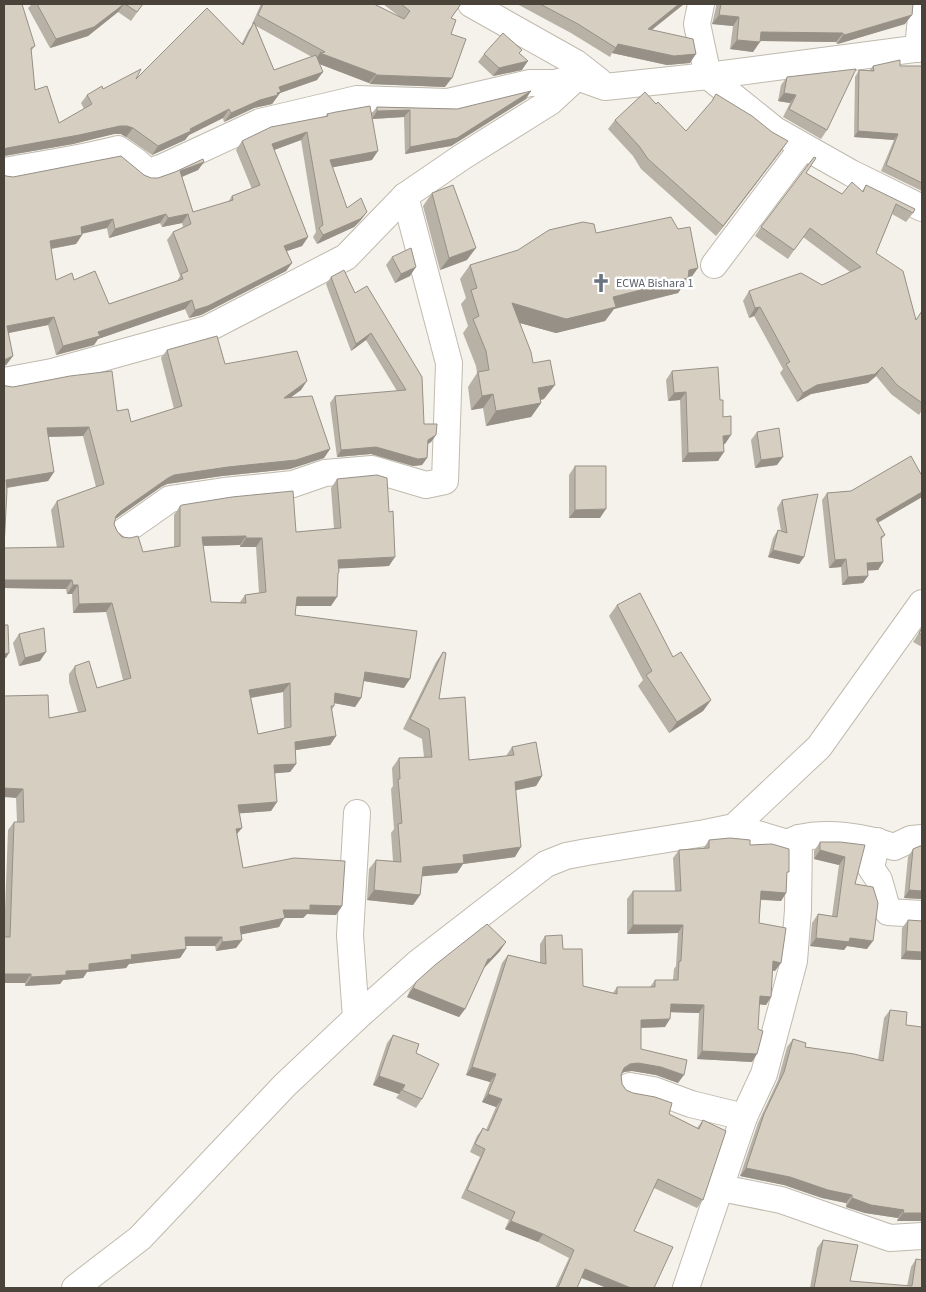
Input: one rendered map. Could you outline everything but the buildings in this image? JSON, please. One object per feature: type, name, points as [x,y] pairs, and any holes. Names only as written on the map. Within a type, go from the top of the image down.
[{"type":"street","points":[[471,4],[556,50],[576,63],[605,87]]},
{"type":"street","points":[[701,4],[697,24],[708,76],[775,130],[851,173],[922,208]]},
{"type":"street","points":[[4,171],[85,157],[118,149],[148,172],[163,167],[260,122],[358,99],[448,102],[530,83],[566,80],[605,87],[708,76],[920,48],[922,7]]},
{"type":"street","points":[[556,50],[566,80]]},
{"type":"street","points":[[4,381],[52,372],[207,329],[346,257],[405,196],[462,157],[550,102],[566,80]]},
{"type":"street","points":[[714,265],[803,147]]},
{"type":"street","points":[[123,532],[170,499],[293,484],[325,473],[372,469],[426,485],[446,481],[449,364],[405,196]]},
{"type":"street","points":[[734,827],[819,747],[922,603]]},
{"type":"street","points":[[356,1018],[350,935],[357,813]]},
{"type":"street","points":[[75,1288],[140,1238],[285,1085],[356,1018],[419,962],[546,864],[566,856],[734,827],[787,843],[814,835],[830,835],[877,841],[894,847],[911,839],[922,838]]},
{"type":"street","points":[[686,1288],[744,1118],[764,1074],[794,962],[798,910],[799,838]]},
{"type":"street","points":[[877,841],[871,868],[879,880],[888,912],[922,914]]},
{"type":"street","points":[[630,1086],[653,1090],[691,1104],[744,1118]]},
{"type":"street","points":[[721,1188],[781,1200],[890,1238],[922,1236]]},
{"type":"place","name":"ECWA Bishara 1","points":[[601,283]]}]
